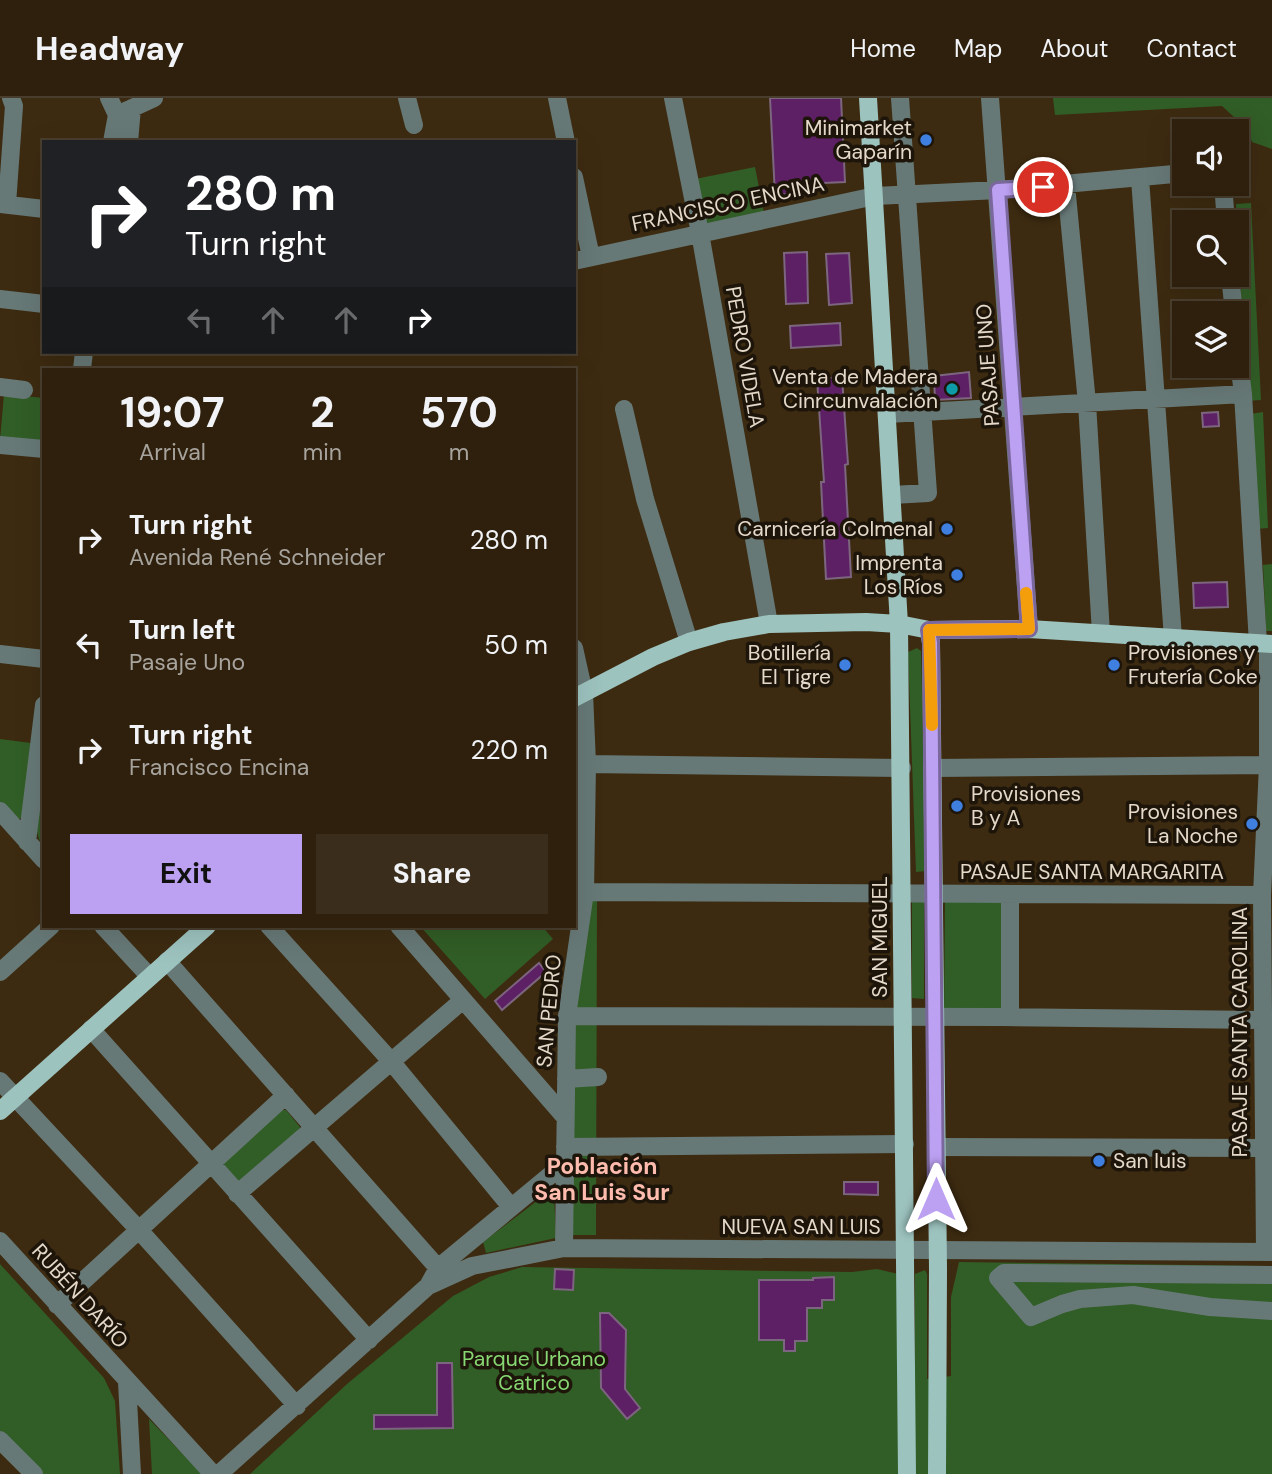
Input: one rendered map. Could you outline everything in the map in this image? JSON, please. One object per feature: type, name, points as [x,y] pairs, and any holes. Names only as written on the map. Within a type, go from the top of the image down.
[{"type":"main road","name":"SAN MIGUEL","points":[[868,98],[899,624],[907,1472]]},
{"type":"main road","points":[[579,696],[653,657],[689,642],[769,624],[866,622],[899,624],[929,630],[1029,629],[1266,643]]},
{"type":"main road","points":[[907,1472],[937,1473],[935,1017],[929,630]]},
{"type":"main road","points":[[0,1111],[205,928]]},
{"type":"street","points":[[109,98],[124,111],[129,140]]},
{"type":"street","points":[[113,140],[124,111],[154,98]]},
{"type":"street","points":[[407,98],[414,125]]},
{"type":"street","points":[[557,98],[566,140]]},
{"type":"street","name":"PEDRO VIDELA","points":[[673,98],[700,233],[769,624]]},
{"type":"street","points":[[892,495],[928,493],[900,98]]},
{"type":"street","name":"PASAJE UNO","points":[[990,98],[1029,629]]},
{"type":"street","points":[[8,103],[3,204],[42,209]]},
{"type":"street","name":"FRANCISCO ENCINA","points":[[583,259],[875,196],[998,190],[1172,174]]},
{"type":"street","points":[[1140,178],[1173,638]]},
{"type":"street","points":[[1066,185],[1087,403],[1101,634]]},
{"type":"street","points":[[576,195],[583,259]]},
{"type":"street","points":[[0,299],[42,304]]},
{"type":"street","name":"PASAJE SANTA CAROLINA","points":[[1240,378],[1266,643],[1268,765],[1262,895],[1266,1027],[1264,1148],[1268,1252]]},
{"type":"street","points":[[0,387],[23,390]]},
{"type":"street","points":[[887,414],[1242,394]]},
{"type":"street","points":[[624,409],[645,499],[689,642]]},
{"type":"street","points":[[0,445],[42,449]]},
{"type":"street","points":[[0,654],[42,659]]},
{"type":"street","name":"SAN PEDRO","points":[[564,1248],[567,1016],[585,892],[587,764],[576,667]]},
{"type":"street","points":[[27,842],[42,721]]},
{"type":"street","points":[[587,764],[902,768]]},
{"type":"street","points":[[932,768],[1268,765]]},
{"type":"street","points":[[0,811],[42,858]]},
{"type":"street","name":"PASAJE SANTA MARGARITA","points":[[585,892],[1262,895]]},
{"type":"street","points":[[1010,894],[1010,1017]]},
{"type":"street","points":[[0,972],[49,928]]},
{"type":"street","points":[[105,928],[150,977]]},
{"type":"street","points":[[271,928],[390,1060],[511,1207]]},
{"type":"street","points":[[401,928],[565,1117]]},
{"type":"street","points":[[167,961],[438,1268]]},
{"type":"street","points":[[237,1194],[463,1000]]},
{"type":"street","points":[[567,1016],[1010,1017],[1266,1027]]},
{"type":"street","points":[[91,1029],[369,1340]]},
{"type":"street","points":[[566,1079],[598,1077]]},
{"type":"street","points":[[0,1081],[297,1406]]},
{"type":"street","points":[[57,1305],[286,1095]]},
{"type":"street","points":[[565,1155],[905,1144]]},
{"type":"street","points":[[936,1147],[1264,1148]]},
{"type":"street","name":"NUEVA SAN LUIS","points":[[428,1286],[438,1268],[511,1207],[565,1155]]},
{"type":"street","name":"RUBÉN DARÍO","points":[[0,1241],[213,1474]]},
{"type":"street","name":"NUEVA SAN LUIS","points":[[219,1474],[428,1286],[472,1266],[507,1257],[564,1248],[1268,1252]]},
{"type":"street","points":[[1272,1275],[1004,1273],[998,1278],[1031,1317],[1080,1299],[1133,1295],[1210,1307],[1272,1311]]},
{"type":"street","name":"RUBÉN DARÍO","points":[[127,1382],[132,1474]]},
{"type":"street","points":[[0,1440],[34,1474]]},
{"type":"green space","points":[[1053,98],[1272,98],[1272,149],[1252,142],[1249,119],[1236,119],[1222,106],[1055,115]]},
{"type":"green space","points":[[755,167],[764,213],[708,224],[703,218],[695,179]]},
{"type":"green space","points":[[1251,203],[1261,400],[1247,401],[1249,301],[1241,301],[1241,287],[1249,287],[1249,210],[1236,210],[1236,204]]},
{"type":"green space","points":[[4,394],[42,398],[42,446],[0,440]]},
{"type":"green space","points":[[1263,412],[1268,528],[1255,529],[1250,414]]},
{"type":"green space","points":[[1272,564],[1272,631],[1266,631],[1263,565]]},
{"type":"green space","points":[[917,648],[921,651],[926,871],[916,872],[908,652]]},
{"type":"green space","points":[[0,739],[31,743],[22,818],[15,820],[0,803]]},
{"type":"green space","points":[[39,797],[42,799],[42,844],[38,836]]},
{"type":"green space","points":[[597,896],[596,1235],[570,1235],[574,996],[591,897]]},
{"type":"green space","points":[[945,898],[1005,898],[1004,1013],[944,1014]]},
{"type":"green space","points":[[912,901],[924,901],[924,999],[912,998]]},
{"type":"green space","points":[[422,928],[544,928],[553,939],[485,999]]},
{"type":"green space","points":[[277,1110],[286,1110],[300,1127],[298,1134],[241,1184],[221,1161]]},
{"type":"green space","points":[[550,1191],[554,1193],[556,1238],[486,1253],[483,1242]]},
{"type":"green space","name":"Parque Urbano Catrico","points":[[959,1262],[1272,1266],[1272,1474],[250,1474],[347,1384],[453,1296],[489,1277],[522,1267],[852,1272],[877,1269],[898,1274],[915,1380],[915,1274],[925,1270],[927,1274],[927,1379],[951,1376],[951,1297]]},
{"type":"green space","points":[[0,1264],[104,1378],[115,1401],[120,1474],[43,1474],[0,1431]]},
{"type":"green space","points":[[149,1419],[202,1474],[152,1474]]},
{"type":"building","points":[[770,98],[841,98],[845,182],[801,184],[802,193],[775,195]]},
{"type":"building","points":[[807,252],[808,303],[786,304],[784,253]]},
{"type":"building","points":[[849,253],[852,303],[829,305],[826,254]]},
{"type":"building","points":[[840,323],[841,345],[791,348],[790,326]]},
{"type":"building","name":"Venta de Madera Cinrcunvalación","points":[[969,372],[971,398],[935,400],[934,376]]},
{"type":"building","points":[[842,377],[851,577],[826,579],[821,482],[824,482],[817,379]]},
{"type":"building","points":[[1218,412],[1219,426],[1203,427],[1202,413]]},
{"type":"building","points":[[1227,582],[1228,607],[1194,608],[1193,583]]},
{"type":"building","points":[[539,963],[546,972],[502,1010],[495,1001]]},
{"type":"building","points":[[844,1182],[878,1182],[878,1195],[844,1194]]},
{"type":"building","points":[[555,1269],[574,1270],[573,1290],[554,1289]]},
{"type":"building","points":[[834,1277],[834,1300],[822,1300],[822,1308],[807,1308],[807,1341],[795,1341],[795,1351],[784,1351],[784,1340],[759,1340],[759,1280],[813,1280]]},
{"type":"building","points":[[600,1313],[609,1313],[626,1330],[625,1389],[640,1408],[627,1419],[601,1388]]},
{"type":"building","points":[[437,1363],[452,1363],[453,1428],[374,1429],[374,1415],[437,1415]]},
{"type":"slow traffic","points":[[932,725],[929,630],[1029,629],[1026,593]]},
{"type":"place","name":"Minimarket Gaparín","points":[[926,140]]},
{"type":"place","name":"Venta de Madera Cinrcunvalación","points":[[952,389]]},
{"type":"place","name":"Carnicería Colmenal","points":[[947,529]]},
{"type":"place","name":"Imprenta Los Ríos","points":[[957,575]]},
{"type":"place","name":"Botillería El Tigre","points":[[845,665]]},
{"type":"place","name":"Provisiones y Frutería Coke","points":[[1114,665]]},
{"type":"place","name":"Provisiones B y A","points":[[957,806]]},
{"type":"place","name":"Provisiones La Noche","points":[[1252,824]]},
{"type":"place","name":"San luis","points":[[1099,1161]]},
{"type":"district","name":"Población San Luis Sur","points":[[602,1179]]},
{"type":"route","points":[[936,1199],[929,630],[1029,629],[998,190],[1043,187]]}]
